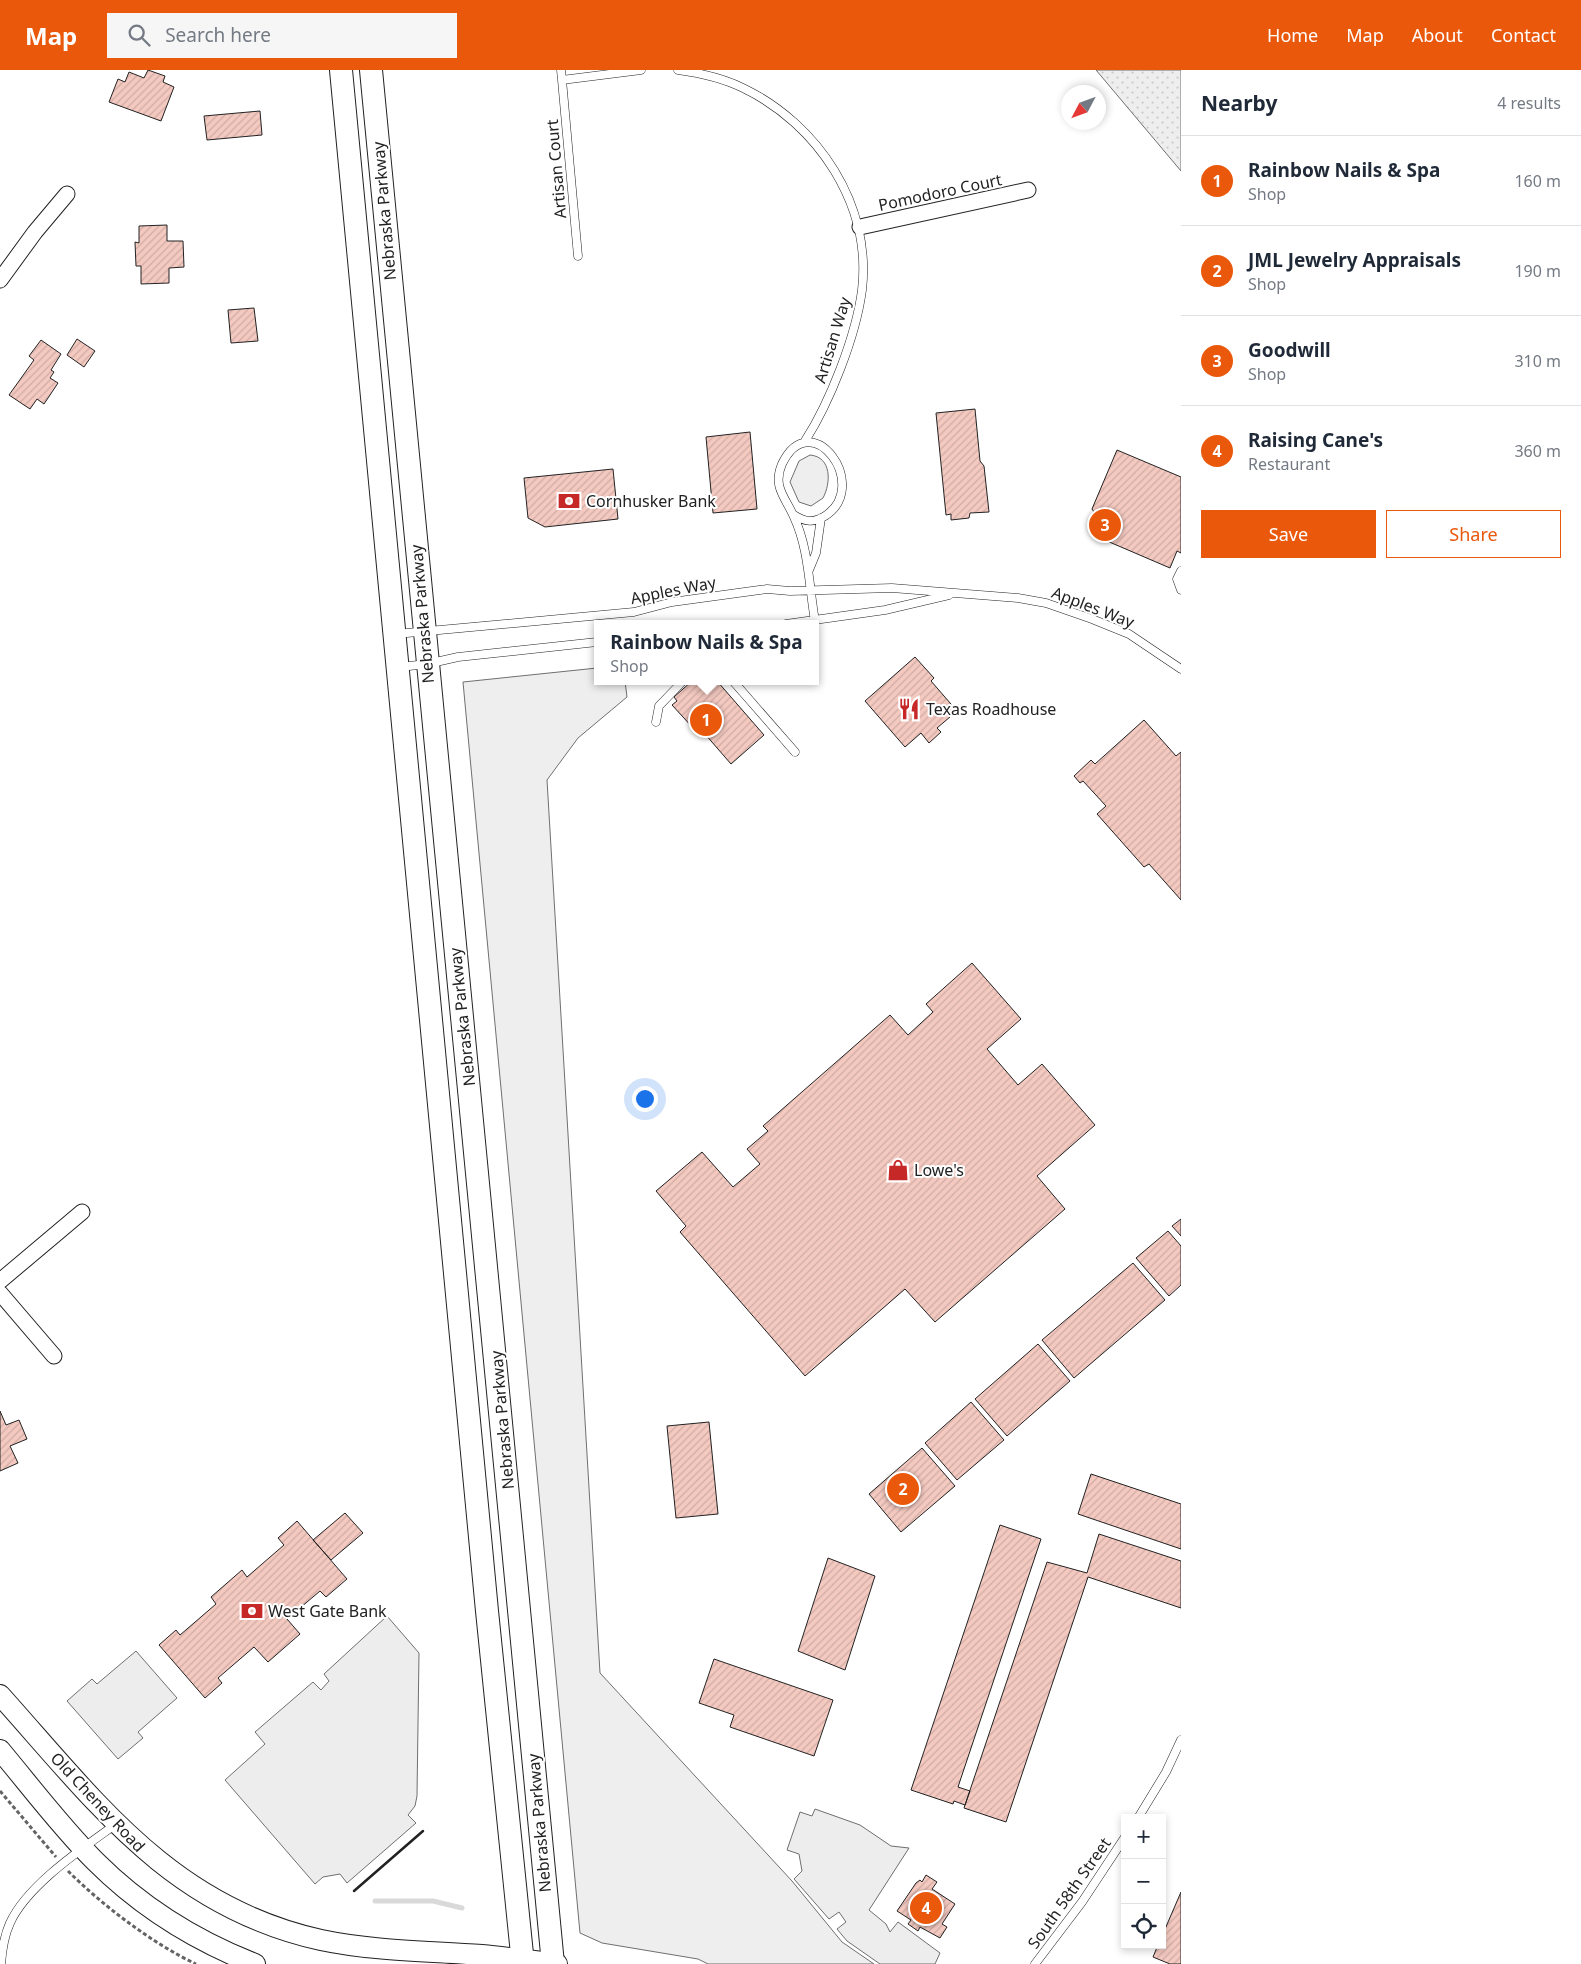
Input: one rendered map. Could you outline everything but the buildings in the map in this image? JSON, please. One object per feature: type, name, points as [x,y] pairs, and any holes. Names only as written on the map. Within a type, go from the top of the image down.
[{"type":"main road","name":"Nebraska Parkway","points":[[341,70],[486,1601],[523,1962]]},
{"type":"main road","name":"Nebraska Parkway","points":[[371,70],[553,1964]]},
{"type":"main road","name":"Old Cheney Road","points":[[0,1695],[116,1824],[146,1853],[190,1886],[237,1911],[286,1930],[356,1946],[557,1964]]},
{"type":"main road","points":[[0,1750],[83,1848],[123,1887],[175,1924],[220,1950],[255,1964]]},
{"type":"street","name":"Pomodoro Court","points":[[860,227],[1028,190]]},
{"type":"street","points":[[0,280],[35,232],[67,194]]},
{"type":"street","points":[[0,1281],[82,1212]]},
{"type":"street","points":[[0,1293],[54,1356]]},
{"type":"lane","points":[[561,70],[562,80],[641,70]]},
{"type":"lane","name":"Artisan Way","points":[[678,70],[720,79],[743,87],[781,110],[816,142],[827,158],[844,187],[860,227],[863,268],[862,290],[855,321],[829,396],[819,419],[805,441]]},
{"type":"lane","name":"Artisan Court","points":[[562,80],[578,256]]},
{"type":"lane","points":[[794,515],[811,522],[828,514],[838,500],[842,483],[842,472],[839,463],[828,450],[813,442],[805,441],[794,446],[787,455],[780,475],[782,496],[794,515],[809,570],[815,620]]},
{"type":"lane","points":[[809,570],[816,553],[821,518]]},
{"type":"lane","points":[[1181,571],[1177,579],[1181,590]]},
{"type":"lane","name":"Apples Way","points":[[395,634],[634,612],[672,602],[767,589],[810,591],[892,588],[1040,602],[1092,619],[1129,634],[1181,669]]},
{"type":"lane","name":"Apples Way","points":[[819,620],[885,610],[956,593]]},
{"type":"lane","points":[[398,667],[427,664],[458,657],[594,642]]},
{"type":"lane","points":[[656,722],[659,706],[679,685]]},
{"type":"lane","points":[[736,685],[794,752]]},
{"type":"lane","points":[[1140,1814],[1166,1772],[1181,1740]]},
{"type":"lane","points":[[1,1964],[2,1948],[8,1925],[19,1906],[62,1865],[116,1824]]},
{"type":"lane","name":"South 58th Street","points":[[1035,1964],[1082,1902],[1121,1843]]},
{"type":"shaded area","points":[[1096,70],[1181,70],[1181,171]]},
{"type":"shaded area","points":[[810,455],[822,460],[828,472],[826,492],[823,498],[811,506],[799,502],[790,482],[799,461]]},
{"type":"shaded area","points":[[594,668],[594,685],[626,685],[627,697],[578,738],[547,780],[600,1673],[792,1881],[842,1942],[874,1964],[708,1964],[698,1959],[602,1943],[580,1933],[463,682]]},
{"type":"shaded area","points":[[387,1616],[419,1653],[417,1796],[415,1806],[408,1815],[416,1823],[347,1883],[340,1874],[323,1877],[315,1884],[225,1780],[265,1744],[255,1732],[313,1682],[321,1690],[329,1681],[324,1674]]},
{"type":"shaded area","points":[[136,1651],[177,1698],[138,1732],[143,1738],[118,1759],[67,1701],[92,1679],[97,1684]]},
{"type":"shaded area","points":[[815,1809],[860,1825],[891,1846],[909,1848],[869,1910],[886,1924],[890,1932],[898,1922],[940,1953],[935,1964],[880,1964],[847,1941],[837,1929],[846,1922],[839,1912],[829,1919],[794,1879],[802,1871],[799,1854],[787,1850],[800,1812],[812,1816]]},
{"type":"waterway","points":[[375,1901],[433,1901],[462,1908]]},
{"type":"wall","points":[[354,1891],[423,1831]]},
{"type":"place","name":"Cornhusker Bank","points":[[569,501]]},
{"type":"place","name":"Goodwill","points":[[1105,525]]},
{"type":"place","name":"Texas Roadhouse","points":[[909,709]]},
{"type":"place","name":"Rainbow Nails & Spa","points":[[706,720]]},
{"type":"place","name":"Lowe's","points":[[898,1170]]},
{"type":"place","name":"JML Jewelry Appraisals","points":[[903,1489]]},
{"type":"place","name":"West Gate Bank","points":[[252,1611]]},
{"type":"place","name":"Raising Cane's","points":[[926,1908]]}]
